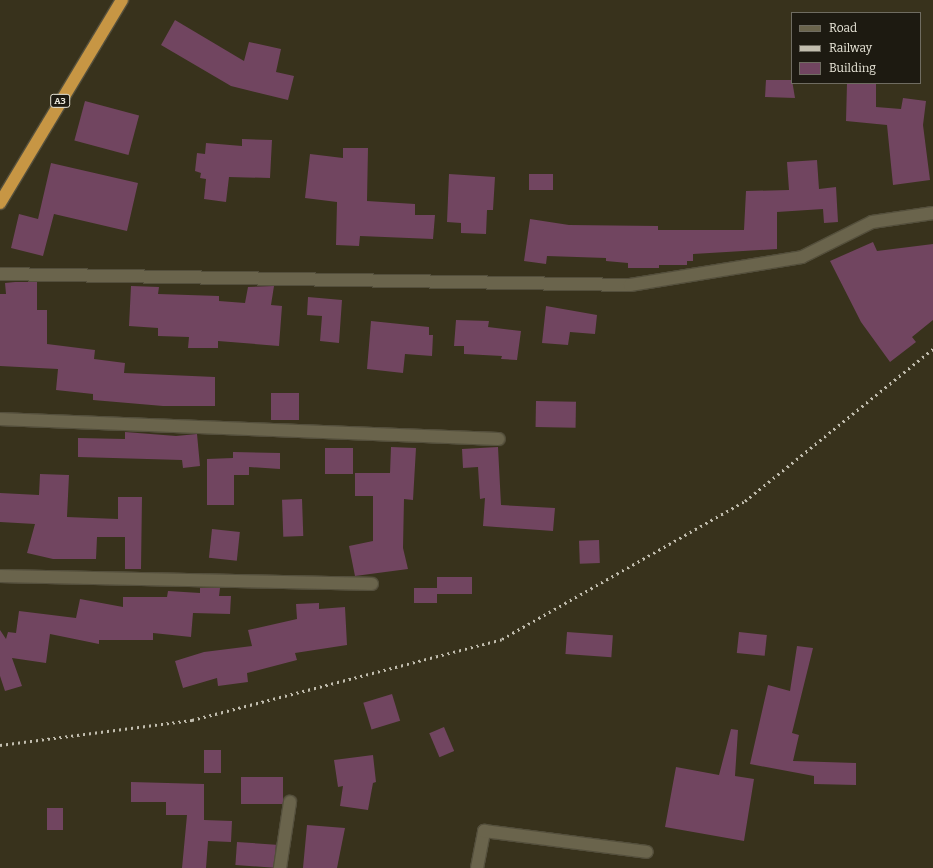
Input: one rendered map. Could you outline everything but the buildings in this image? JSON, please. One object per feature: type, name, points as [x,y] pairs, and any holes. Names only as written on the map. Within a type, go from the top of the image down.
[{"type":"highway","name":"A3","points":[[0,203],[122,0]]},
{"type":"street","points":[[0,274],[630,285],[802,256],[872,222],[933,213]]},
{"type":"street","points":[[0,419],[499,439]]},
{"type":"street","points":[[0,576],[372,584]]},
{"type":"street","points":[[280,868],[290,802]]},
{"type":"street","points":[[477,868],[484,831],[647,852]]},
{"type":"railway","points":[[0,745],[192,720],[502,639],[745,501],[933,349]]}]
